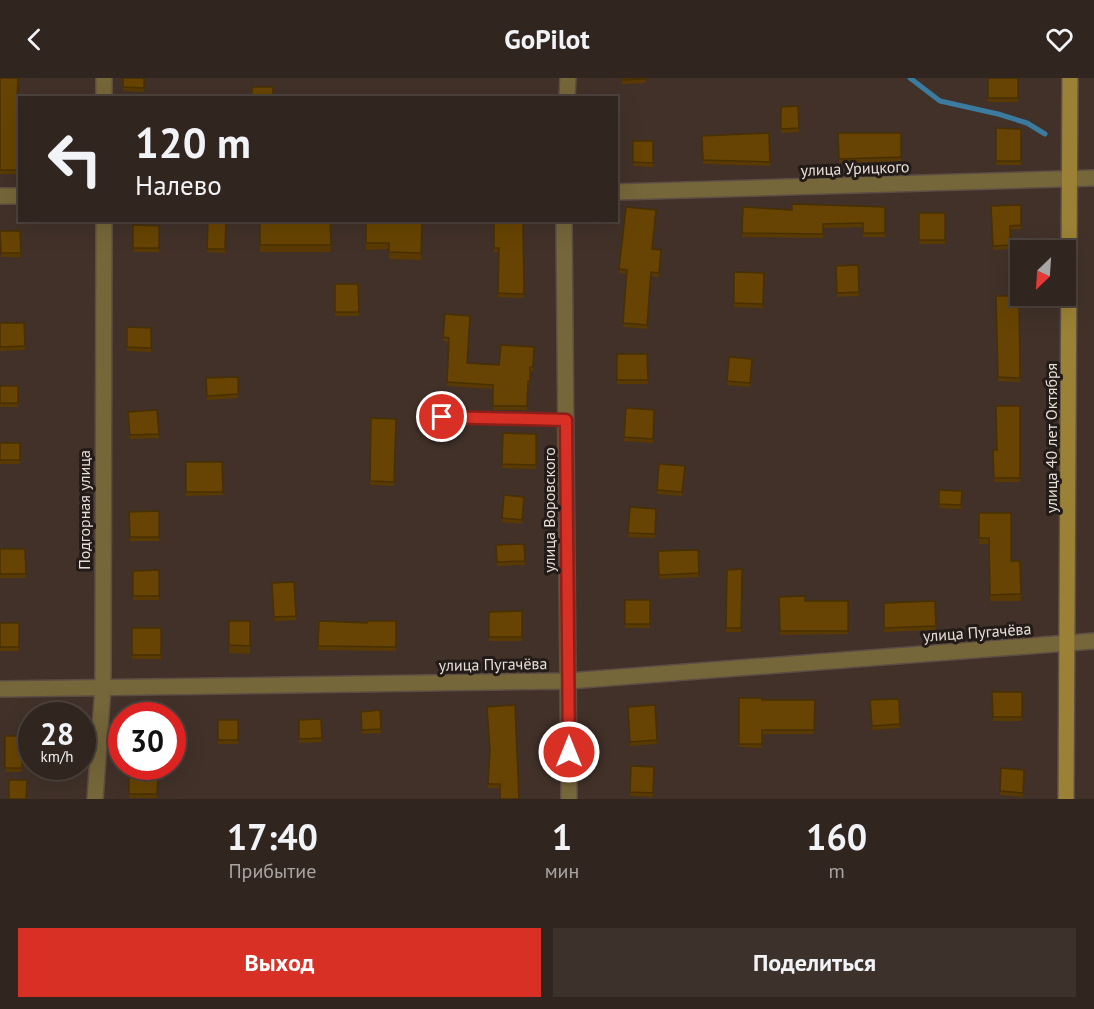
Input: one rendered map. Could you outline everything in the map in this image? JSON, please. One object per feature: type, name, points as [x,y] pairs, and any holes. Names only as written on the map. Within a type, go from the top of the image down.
[{"type":"street","points":[[104,78],[104,96]]},
{"type":"street","points":[[567,96],[568,78]]},
{"type":"street","name":"улица 40 лет Октября","points":[[1066,799],[1070,78]]},
{"type":"street","name":"улица Урицкого","points":[[618,192],[1094,178]]},
{"type":"street","points":[[0,196],[18,196]]},
{"type":"street","name":"Подгорная улица","points":[[95,799],[103,687],[104,222]]},
{"type":"street","name":"улица Воровского","points":[[564,222],[569,799]]},
{"type":"street","name":"улица Пугачёва","points":[[0,689],[568,681],[1094,641]]},
{"type":"lane","points":[[421,417],[566,420]]},
{"type":"building","points":[[0,78],[18,78],[18,170],[0,170]]},
{"type":"building","points":[[123,78],[144,78],[144,88],[123,87]]},
{"type":"building","points":[[622,78],[646,78],[646,79],[622,80]]},
{"type":"building","points":[[988,78],[1018,78],[1018,98],[988,98]]},
{"type":"building","points":[[252,87],[273,87],[273,96],[252,96]]},
{"type":"building","points":[[798,106],[799,128],[781,129],[781,107]]},
{"type":"building","points":[[996,128],[1021,129],[1021,161],[996,161]]},
{"type":"building","points":[[769,133],[770,162],[703,160],[702,136]]},
{"type":"building","points":[[838,133],[901,133],[901,157],[839,159]]},
{"type":"building","points":[[633,141],[653,141],[653,163],[633,162]]},
{"type":"building","points":[[792,204],[885,207],[885,233],[863,233],[863,223],[823,224],[823,234],[742,233],[743,207],[792,210]]},
{"type":"building","points":[[1021,205],[1021,225],[1010,226],[1010,245],[993,246],[991,206]]},
{"type":"building","points":[[626,207],[656,210],[652,249],[661,250],[659,273],[651,272],[647,325],[623,323],[627,270],[619,269]]},
{"type":"building","points":[[919,213],[945,213],[945,240],[919,240]]},
{"type":"building","points":[[208,222],[226,222],[225,249],[207,249]]},
{"type":"building","points":[[260,222],[330,222],[331,245],[260,245]]},
{"type":"building","points":[[366,222],[422,222],[421,253],[389,252],[389,243],[366,243]]},
{"type":"building","points":[[494,222],[523,222],[524,294],[498,293],[499,248],[494,248]]},
{"type":"building","points":[[133,225],[159,226],[159,248],[133,248]]},
{"type":"building","points":[[0,231],[20,231],[21,253],[1,253]]},
{"type":"building","points":[[858,265],[859,292],[837,293],[836,266]]},
{"type":"building","points":[[734,272],[764,273],[763,304],[734,303]]},
{"type":"building","points":[[335,284],[358,284],[359,312],[335,312]]},
{"type":"building","points":[[996,296],[1010,296],[1010,306],[1019,306],[1020,378],[998,377]]},
{"type":"building","points":[[445,314],[470,316],[467,363],[499,365],[501,345],[534,347],[533,367],[530,367],[530,381],[528,381],[527,406],[493,406],[493,385],[447,382],[449,338],[443,337]]},
{"type":"building","points":[[0,323],[24,323],[25,346],[0,347]]},
{"type":"building","points":[[127,327],[151,328],[151,348],[127,347]]},
{"type":"building","points":[[617,354],[647,354],[648,380],[617,380]]},
{"type":"building","points":[[729,357],[752,359],[750,383],[727,381]]},
{"type":"building","points":[[238,377],[238,394],[207,396],[206,378]]},
{"type":"building","points":[[0,386],[18,386],[18,403],[0,403]]},
{"type":"building","points":[[996,406],[1020,406],[1020,478],[994,478],[993,450],[997,450]]},
{"type":"building","points":[[626,408],[654,410],[653,439],[624,437]]},
{"type":"building","points":[[157,410],[159,434],[130,435],[128,412]]},
{"type":"building","points":[[371,418],[396,419],[394,482],[370,481]]},
{"type":"building","points":[[503,433],[536,434],[536,465],[502,464]]},
{"type":"building","points":[[0,443],[20,443],[20,460],[0,460]]},
{"type":"building","points":[[186,462],[222,462],[223,492],[186,492]]},
{"type":"building","points":[[659,464],[685,466],[682,492],[657,490]]},
{"type":"building","points":[[939,490],[962,491],[961,505],[939,504]]},
{"type":"building","points":[[504,495],[524,497],[522,520],[502,518]]},
{"type":"building","points":[[630,507],[656,509],[655,534],[628,533]]},
{"type":"building","points":[[159,511],[159,537],[130,537],[129,512]]},
{"type":"building","points":[[979,513],[1011,513],[1011,561],[1020,561],[1021,594],[990,595],[989,538],[979,538]]},
{"type":"building","points":[[524,544],[525,561],[497,562],[496,545]]},
{"type":"building","points":[[0,549],[25,549],[26,574],[0,574]]},
{"type":"building","points":[[698,550],[699,573],[659,575],[658,551]]},
{"type":"building","points":[[742,569],[741,628],[726,628],[727,570]]},
{"type":"building","points":[[159,570],[159,596],[133,596],[133,571]]},
{"type":"building","points":[[294,582],[296,616],[274,617],[272,583]]},
{"type":"building","points":[[805,596],[805,601],[848,601],[848,631],[780,631],[779,597]]},
{"type":"building","points":[[625,600],[650,600],[650,624],[625,624]]},
{"type":"building","points":[[935,601],[936,626],[884,628],[884,603]]},
{"type":"building","points":[[522,611],[522,637],[489,637],[489,612]]},
{"type":"building","points":[[229,621],[250,621],[250,646],[229,645]]},
{"type":"building","points":[[319,621],[367,623],[367,621],[396,621],[396,647],[318,646]]},
{"type":"building","points":[[0,623],[19,623],[19,647],[0,647]]},
{"type":"building","points":[[132,628],[161,628],[161,655],[132,655]]},
{"type":"building","points":[[992,692],[1022,692],[1022,717],[993,717]]},
{"type":"building","points":[[739,698],[815,700],[814,730],[762,730],[762,744],[739,744]]},
{"type":"building","points":[[899,699],[900,724],[872,726],[870,700]]},
{"type":"building","points":[[515,705],[519,799],[500,799],[500,784],[488,784],[490,751],[487,707]]},
{"type":"building","points":[[655,705],[657,740],[630,742],[628,707]]},
{"type":"building","points":[[380,710],[381,729],[362,730],[361,712]]},
{"type":"building","points":[[321,719],[322,738],[299,739],[299,720]]},
{"type":"building","points":[[218,720],[238,720],[238,740],[218,740]]},
{"type":"building","points":[[5,736],[18,736],[18,768],[5,768]]},
{"type":"building","points":[[631,766],[654,767],[653,793],[630,792]]},
{"type":"building","points":[[1001,768],[1024,770],[1023,793],[1000,791]]},
{"type":"building","points":[[9,780],[27,780],[26,799],[9,799]]},
{"type":"building","points":[[129,780],[158,780],[157,794],[129,794]]},
{"type":"waterway","points":[[910,78],[940,101],[1027,123],[1045,134]]},
{"type":"route","points":[[442,417],[566,420],[569,752]]}]
